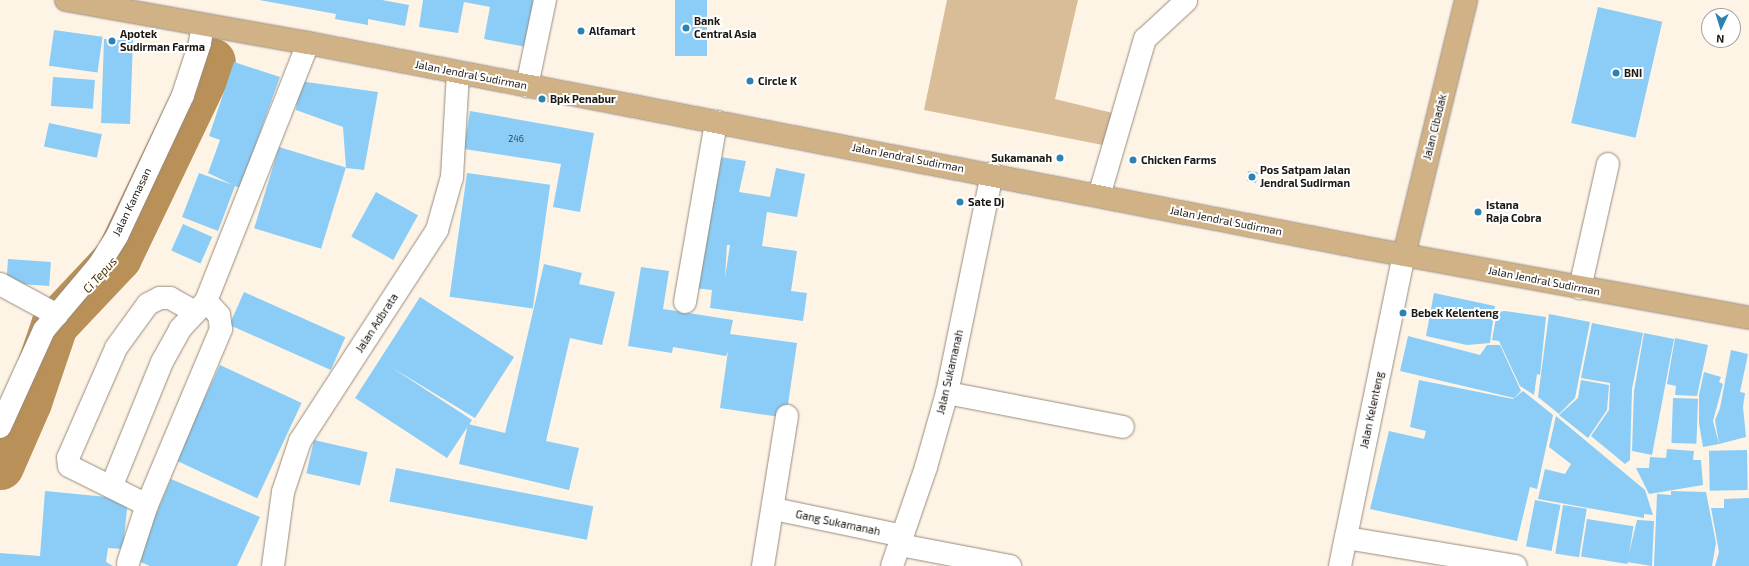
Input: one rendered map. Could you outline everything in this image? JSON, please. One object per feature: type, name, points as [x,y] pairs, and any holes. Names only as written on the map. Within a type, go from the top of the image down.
[{"type":"main road","name":"Jalan Jendral Sudirman","points":[[66,0],[308,43],[458,74],[992,174],[1404,255],[1749,318]]},
{"type":"main road","name":"Jalan Cibadak","points":[[1404,255],[1466,0]]},
{"type":"street","points":[[527,86],[545,0]]},
{"type":"street","points":[[1099,196],[1144,39],[1186,1]]},
{"type":"street","name":"Jalan Kamasan","points":[[0,427],[25,367],[44,330],[99,265],[117,236],[183,95],[206,26]]},
{"type":"street","points":[[112,485],[162,362],[180,330],[200,306],[308,43]]},
{"type":"street","name":"Jalan Adbrata","points":[[274,566],[283,492],[300,441],[437,230],[452,177],[458,74]]},
{"type":"street","points":[[685,302],[716,122]]},
{"type":"street","points":[[1580,288],[1608,164]]},
{"type":"street","name":"Jalan Sukamanah","points":[[892,566],[947,393],[992,174]]},
{"type":"street","name":"Jalan Kelenteng","points":[[1340,566],[1404,255]]},
{"type":"street","points":[[0,284],[57,315]]},
{"type":"street","points":[[128,562],[147,505],[221,329],[219,315],[200,306],[170,298],[160,298],[148,304],[116,348],[68,458],[69,466],[112,485],[147,505]]},
{"type":"street","points":[[947,393],[1123,427]]},
{"type":"street","points":[[763,566],[774,509],[787,416]]},
{"type":"street","name":"Gang Sukamanah","points":[[774,509],[901,541],[1010,566]]},
{"type":"street","points":[[1346,538],[1516,566]]},
{"type":"shaded area","points":[[947,0],[1078,0],[1055,99],[1121,115],[1113,147],[924,110]]},
{"type":"building","points":[[259,0],[382,0],[409,5],[405,26],[368,19],[368,25],[335,19],[336,14]]},
{"type":"building","points":[[423,0],[536,0],[526,47],[484,39],[490,7],[464,2],[458,33],[419,27]]},
{"type":"building","name":"Bank Central Asia","points":[[675,0],[707,0],[707,56],[675,56]]},
{"type":"building","name":"BNI","points":[[1598,7],[1662,22],[1636,138],[1571,123]]},
{"type":"building","points":[[54,30],[103,37],[98,72],[49,66]]},
{"type":"building","points":[[104,39],[133,40],[130,124],[101,123]]},
{"type":"building","points":[[234,62],[280,77],[240,188],[235,186],[218,231],[182,217],[199,173],[233,185],[208,173],[220,140],[209,136]]},
{"type":"building","points":[[53,77],[95,80],[93,109],[51,106]]},
{"type":"building","points":[[299,81],[378,92],[364,170],[346,168],[343,127],[296,110]]},
{"type":"building","points":[[470,111],[594,133],[580,212],[553,207],[561,164],[464,149]]},
{"type":"building","points":[[49,123],[102,134],[97,158],[44,146]]},
{"type":"building","points":[[279,147],[346,167],[321,249],[254,228]]},
{"type":"building","points":[[714,156],[746,161],[739,192],[770,197],[776,168],[805,174],[797,217],[767,212],[762,246],[797,251],[791,291],[807,293],[803,321],[710,308],[712,290],[694,288]],"holes":[[[727,245],[730,245],[725,278]]]},
{"type":"building","name":"Pos Satpam Jalan Jendral Sudirman","points":[[1248,171],[1258,172],[1256,183],[1247,181]]},
{"type":"building","points":[[467,173],[550,185],[533,308],[450,297]]},
{"type":"building","points":[[376,192],[418,215],[393,260],[351,237]]},
{"type":"building","points":[[183,224],[212,237],[200,264],[171,250]]},
{"type":"building","points":[[8,259],[51,262],[49,286],[6,283]]},
{"type":"building","points":[[544,264],[582,273],[579,284],[615,292],[602,345],[570,338],[546,441],[579,448],[569,490],[459,464],[468,424],[505,433]]},
{"type":"building","points":[[641,267],[669,271],[663,309],[733,320],[730,334],[797,343],[786,418],[720,408],[728,351],[726,356],[673,347],[672,353],[628,346]]},
{"type":"building","points":[[244,292],[345,337],[331,370],[229,325]]},
{"type":"building","points":[[1434,293],[1495,306],[1490,343],[1467,345],[1426,336]]},
{"type":"building","points":[[420,297],[514,357],[475,418],[391,367],[472,420],[447,458],[355,398]]},
{"type":"building","points":[[1505,311],[1546,317],[1540,375],[1537,374],[1534,395],[1520,386],[1499,341],[1492,340],[1497,312]]},
{"type":"building","points":[[1549,314],[1590,322],[1575,398],[1559,414],[1538,397]]},
{"type":"building","points":[[1592,323],[1643,333],[1632,389],[1630,460],[1625,464],[1591,436],[1609,410],[1610,383],[1581,378]]},
{"type":"building","points":[[1644,333],[1674,339],[1652,455],[1632,451],[1634,391]]},
{"type":"building","points":[[1408,336],[1480,355],[1487,345],[1500,345],[1521,391],[1514,398],[1400,371]]},
{"type":"building","points":[[1675,338],[1708,345],[1697,396],[1675,395],[1676,386],[1667,384]]},
{"type":"building","points":[[1731,350],[1748,354],[1740,392],[1745,393],[1743,407],[1746,437],[1719,444],[1715,420],[1720,408]]},
{"type":"building","points":[[220,365],[302,403],[257,498],[176,460]]},
{"type":"building","points":[[1704,372],[1721,377],[1719,382],[1723,384],[1713,421],[1719,444],[1703,447],[1699,423],[1699,395]]},
{"type":"building","points":[[1419,380],[1513,399],[1523,391],[1553,415],[1537,489],[1530,487],[1517,541],[1370,509],[1389,431],[1424,439],[1426,431],[1410,427]]},
{"type":"building","points":[[1581,380],[1609,385],[1607,410],[1588,438],[1559,415],[1578,398]]},
{"type":"building","points":[[1673,398],[1698,399],[1696,444],[1671,443]]},
{"type":"building","points":[[1556,416],[1645,490],[1653,515],[1644,514],[1644,518],[1538,499],[1545,469],[1565,474],[1571,464],[1549,447]]},
{"type":"building","points":[[314,440],[368,452],[360,486],[306,473]]},
{"type":"building","points":[[1667,449],[1694,451],[1693,460],[1701,460],[1703,485],[1649,494],[1636,468],[1649,468],[1650,457],[1666,458]]},
{"type":"building","points":[[1747,450],[1748,490],[1710,491],[1709,451]]},
{"type":"building","points":[[396,468],[593,506],[587,540],[390,501]]},
{"type":"building","points":[[171,479],[260,517],[237,566],[150,566],[136,560]]},
{"type":"building","points":[[45,491],[128,499],[123,549],[108,548],[106,562],[113,566],[0,566],[0,553],[40,556]]},
{"type":"building","points":[[1671,491],[1706,492],[1716,543],[1712,566],[1654,566],[1657,494],[1671,495]]},
{"type":"building","points":[[1749,498],[1749,566],[1715,566],[1719,552],[1711,508],[1724,508],[1724,499]]},
{"type":"building","points":[[1535,500],[1561,505],[1552,551],[1526,546]]},
{"type":"building","points":[[1563,505],[1587,509],[1579,557],[1555,553]]},
{"type":"building","points":[[1587,519],[1633,526],[1627,564],[1581,557]]},
{"type":"building","points":[[1637,520],[1654,521],[1652,566],[1627,562]]},
{"type":"waterway","name":"Ci Tepus","points":[[0,466],[28,402],[54,325],[118,257],[212,61]]},
{"type":"place","name":"Bank Central Asia","points":[[686,28]]},
{"type":"place","name":"Alfamart","points":[[581,31]]},
{"type":"place","name":"Apotek Sudirman Farma","points":[[112,41]]},
{"type":"place","name":"BNI","points":[[1616,73]]},
{"type":"place","name":"Circle K","points":[[750,81]]},
{"type":"place","name":"Bpk Penabur","points":[[542,99]]},
{"type":"place","name":"Sukamanah","points":[[1060,158]]},
{"type":"place","name":"Chicken Farms","points":[[1133,160]]},
{"type":"place","name":"Pos Satpam Jalan Jendral Sudirman","points":[[1252,177]]},
{"type":"place","name":"Sate Dj","points":[[960,202]]},
{"type":"place","name":"Istana Raja Cobra","points":[[1478,212]]},
{"type":"place","name":"Bebek Kelenteng","points":[[1403,313]]}]
